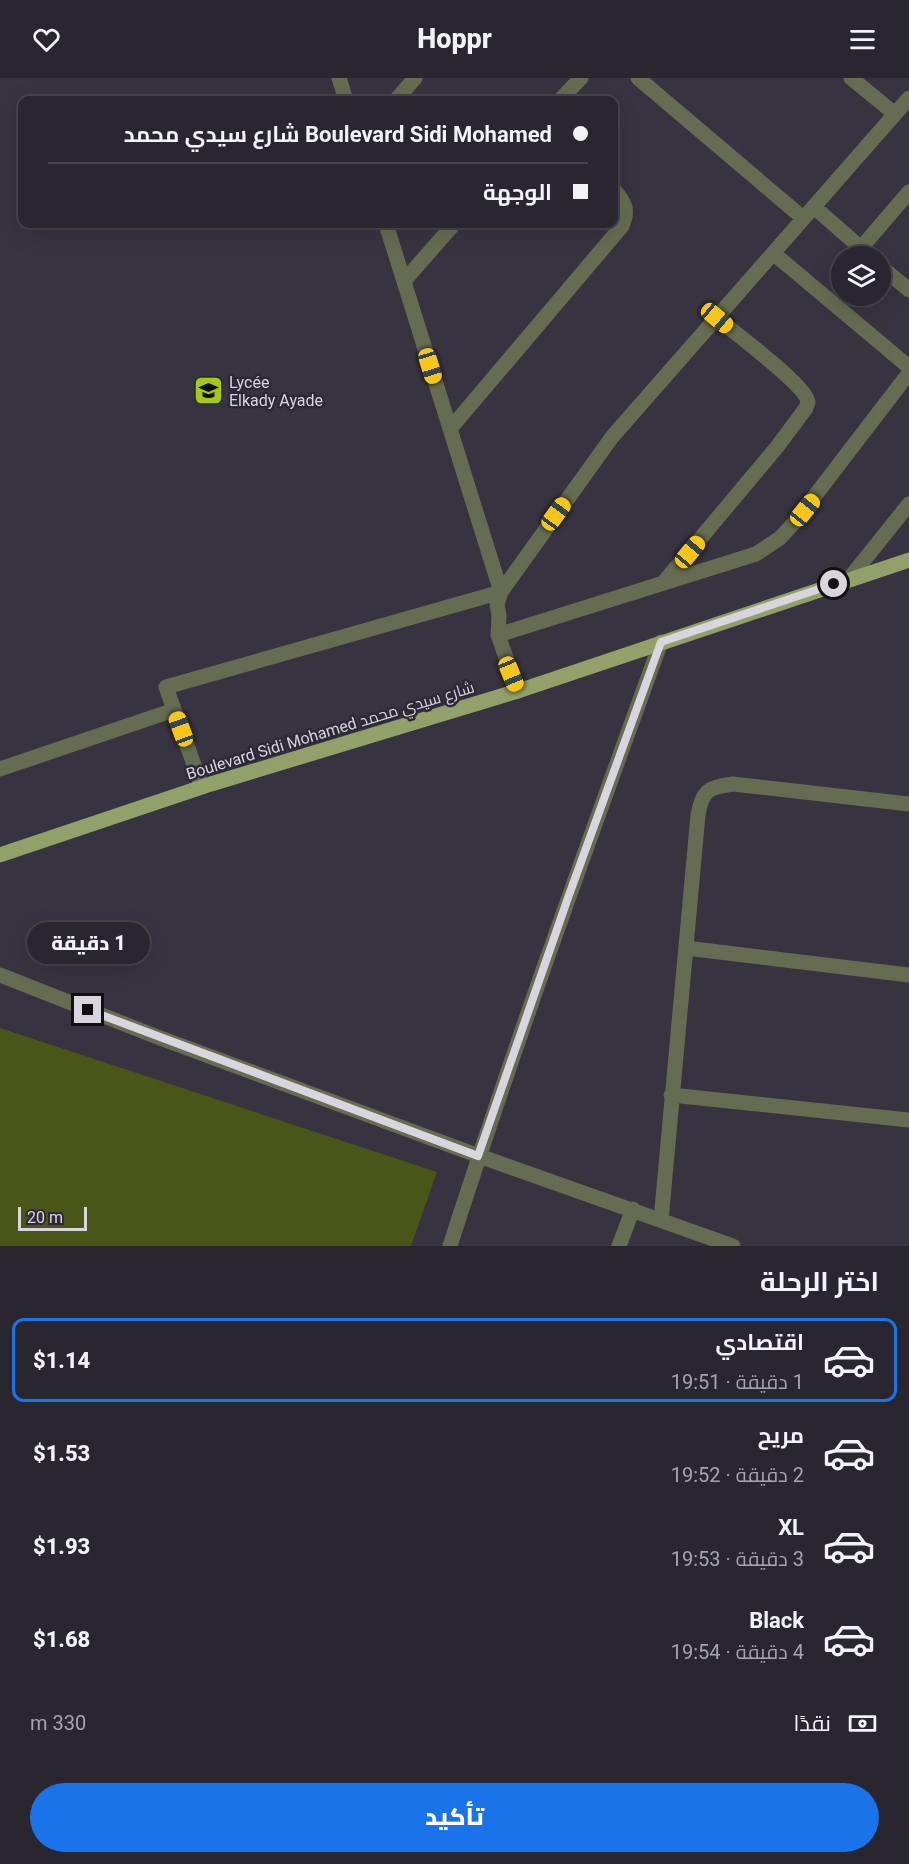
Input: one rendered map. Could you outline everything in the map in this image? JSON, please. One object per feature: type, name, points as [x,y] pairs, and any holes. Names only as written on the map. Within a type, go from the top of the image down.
[{"type":"main road","name":"Boulevard Sidi Mohamed شارع سيدي محمد","points":[[0,855],[202,787],[518,691],[909,560]]},
{"type":"street","points":[[339,78],[345,96]]},
{"type":"street","points":[[399,96],[415,78]]},
{"type":"street","points":[[564,96],[580,78]]},
{"type":"street","points":[[638,78],[808,212],[856,246]]},
{"type":"street","points":[[851,78],[895,114]]},
{"type":"street","points":[[518,691],[498,635],[497,604],[501,592],[612,437],[909,98]]},
{"type":"street","points":[[869,246],[909,192]]},
{"type":"street","points":[[450,429],[622,226],[626,209],[624,201],[618,194]]},
{"type":"street","points":[[387,228],[501,592]]},
{"type":"street","points":[[404,281],[450,228]]},
{"type":"street","points":[[773,253],[909,367]]},
{"type":"street","points":[[891,275],[909,291]]},
{"type":"street","points":[[663,583],[777,447],[808,402],[804,392],[717,318]]},
{"type":"street","points":[[498,635],[756,554],[780,538],[909,373]]},
{"type":"street","points":[[849,579],[909,504]]},
{"type":"street","points":[[202,787],[166,687],[501,592]]},
{"type":"street","points":[[450,1246],[478,1156],[569,895],[661,642]]},
{"type":"street","points":[[0,769],[174,710]]},
{"type":"street","points":[[661,1220],[700,801],[710,789],[733,784],[909,804]]},
{"type":"street","points":[[686,948],[909,975]]},
{"type":"street","points":[[0,975],[155,1036],[478,1156],[733,1246]]},
{"type":"street","points":[[671,1095],[909,1120]]},
{"type":"street","points":[[619,1246],[633,1209]]},
{"type":"green space","points":[[0,1028],[437,1172],[411,1246],[0,1246]]},
{"type":"place","name":"Lycée Elkady Ayade","points":[[208,391]]},
{"type":"route","points":[[88,1010],[478,1156],[569,895],[661,642],[834,584]]}]
